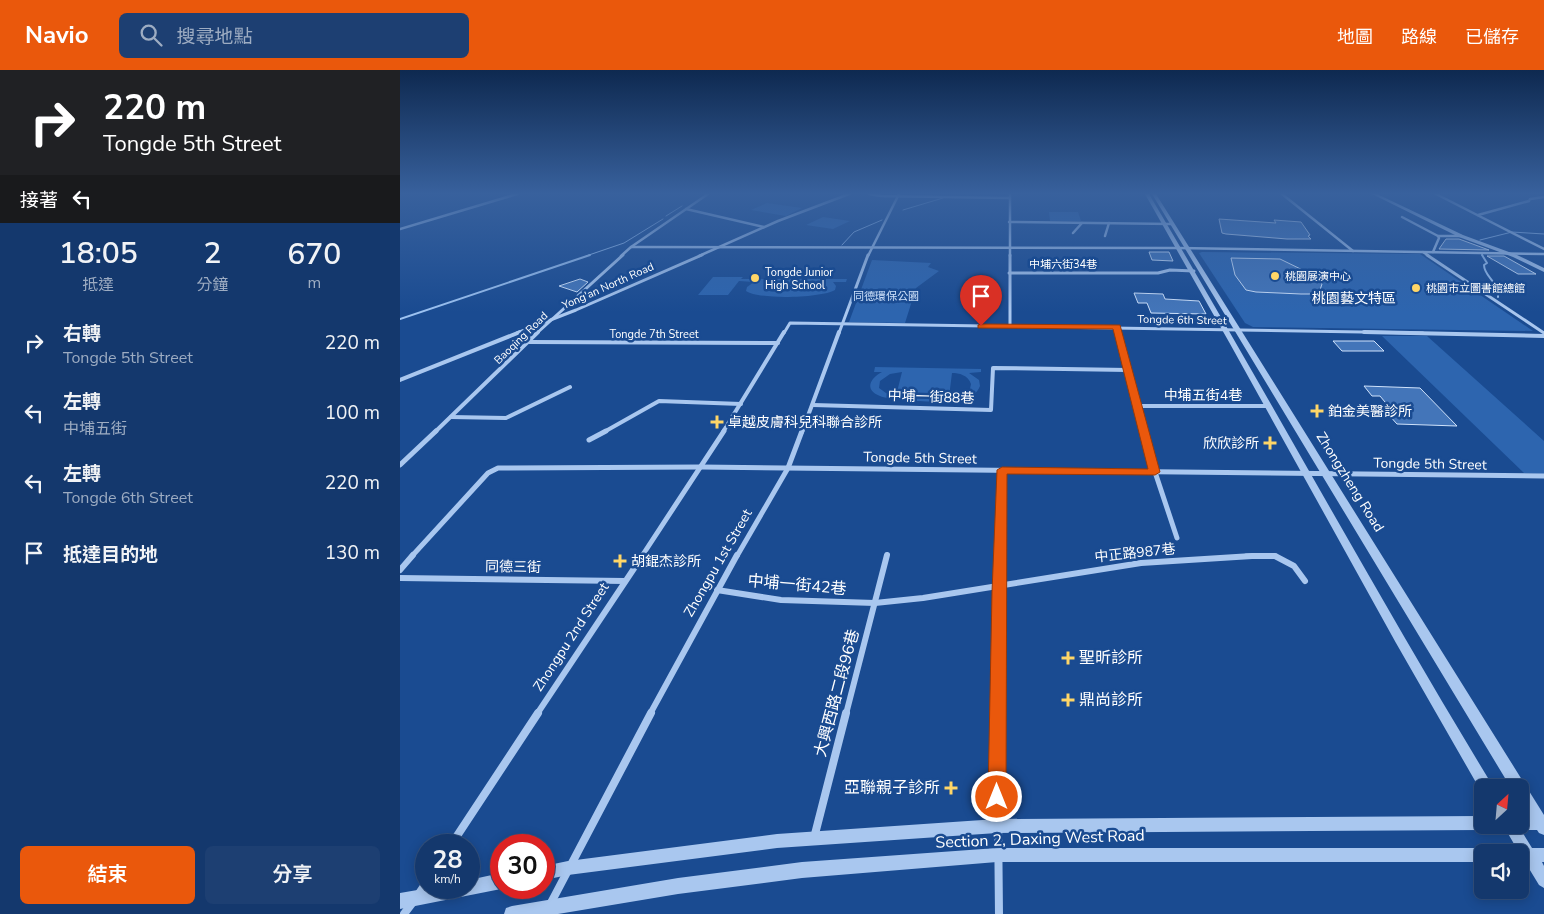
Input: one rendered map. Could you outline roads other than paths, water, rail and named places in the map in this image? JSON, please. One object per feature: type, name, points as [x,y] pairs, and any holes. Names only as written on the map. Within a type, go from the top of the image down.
[{"type":"street","name":"Baoqing Road","points":[[400,465],[552,319],[631,247],[651,233]]},
{"type":"street","name":"Yong'an North Road","points":[[400,380],[552,319],[749,233]]},
{"type":"street","name":"Zhongpu 1st Street","points":[[547,911],[568,868],[717,590],[788,468],[871,248],[878,233]]},
{"type":"street","points":[[1009,233],[1010,326]]},
{"type":"street","name":"Zhongzheng Road","points":[[1172,233],[1184,249],[1237,330],[1514,779]]},
{"type":"street","name":"Zhongzheng Road","points":[[1177,233],[1225,329],[1481,779]]},
{"type":"street","points":[[1331,233],[1353,251]]},
{"type":"street","points":[[1433,233],[1438,236],[1461,236]]},
{"type":"street","points":[[1456,233],[1508,253],[1544,270]]},
{"type":"street","points":[[1513,233],[1544,250]]},
{"type":"street","points":[[1433,252],[1439,238],[1438,236]]},
{"type":"street","points":[[631,247],[1184,249],[1544,254]]},
{"type":"street","points":[[1423,252],[1544,334]]},
{"type":"street","name":"中埔六街34巷","points":[[1009,273],[1194,271]]},
{"type":"street","name":"Tongde 6th Street","points":[[790,323],[1544,334]]},
{"type":"street","name":"Zhongpu 2nd Street","points":[[458,834],[701,467],[790,323]]},
{"type":"street","points":[[1117,327],[1155,472],[1177,538]]},
{"type":"street","name":"Tongde 7th Street","points":[[529,342],[778,342]]},
{"type":"street","name":"中埔一街88巷","points":[[813,405],[991,410],[993,368],[1128,370]]},
{"type":"street","points":[[451,416],[506,418],[570,387]]},
{"type":"street","points":[[589,440],[659,401],[741,404]]},
{"type":"street","name":"中埔五街4巷","points":[[1138,406],[1268,406]]},
{"type":"street","name":"Tongde 5th Street","points":[[400,570],[488,473],[498,468],[701,467],[1544,476]]},
{"type":"street","points":[[999,914],[997,826],[1002,470]]},
{"type":"street","name":"大興西路二段96巷","points":[[814,838],[887,555]]},
{"type":"street","name":"中正路987巷","points":[[875,603],[922,598],[1141,563],[1252,556],[1275,556],[1294,566],[1306,581]]},
{"type":"street","name":"同德三街","points":[[400,578],[625,581]]},
{"type":"street","name":"中埔一街42巷","points":[[717,590],[781,600],[875,603]]},
{"type":"street","name":"Zhongzheng Road","points":[[1529,802],[1543,825]]},
{"type":"street","name":"Section 2, Daxing West Road","points":[[555,871],[777,841],[997,826],[1474,822]]},
{"type":"street","points":[[1529,824],[1543,825]]},
{"type":"street","name":"Section 2, Daxing West Road","points":[[512,914],[547,911],[678,886],[802,870],[997,855],[1474,855]]},
{"type":"street","points":[[1529,855],[1544,855]]},
{"type":"street","points":[[1529,861],[1544,880]]},
{"type":"street","points":[[400,902],[415,898]]},
{"type":"street","points":[[404,914],[415,899]]},
{"type":"waterway","points":[[586,256],[624,243],[640,233]]},
{"type":"waterway","points":[[842,245],[853,233]]},
{"type":"waterway","points":[[1480,240],[1506,233]]},
{"type":"waterway","points":[[1534,233],[1544,234]]},
{"type":"waterway","points":[[400,319],[590,255]]},
{"type":"waterway","points":[[1482,255],[1487,263],[1484,265],[1486,273],[1494,283],[1498,297]]},
{"type":"place","name":"桃園展演中心","points":[[1275,276]]},
{"type":"place","name":"Tongde Junior High School","points":[[755,278]]},
{"type":"place","name":"桃園市立圖書館總館","points":[[1416,288]]},
{"type":"place","name":"鉑金美醫診所","points":[[1317,411]]},
{"type":"place","name":"卓越皮膚科兒科聯合診所","points":[[717,422]]},
{"type":"place","name":"欣欣診所","points":[[1270,443]]},
{"type":"place","name":"胡錕杰診所","points":[[620,561]]},
{"type":"place","name":"聖昕診所","points":[[1068,658]]},
{"type":"place","name":"鼎尚診所","points":[[1068,700]]},
{"type":"place","name":"亞聯親子診所","points":[[951,788]]},
{"type":"district","name":"桃園藝文特區","points":[[1354,298]]},
{"type":"park label","name":"同德環保公園","points":[[886,296]]}]
